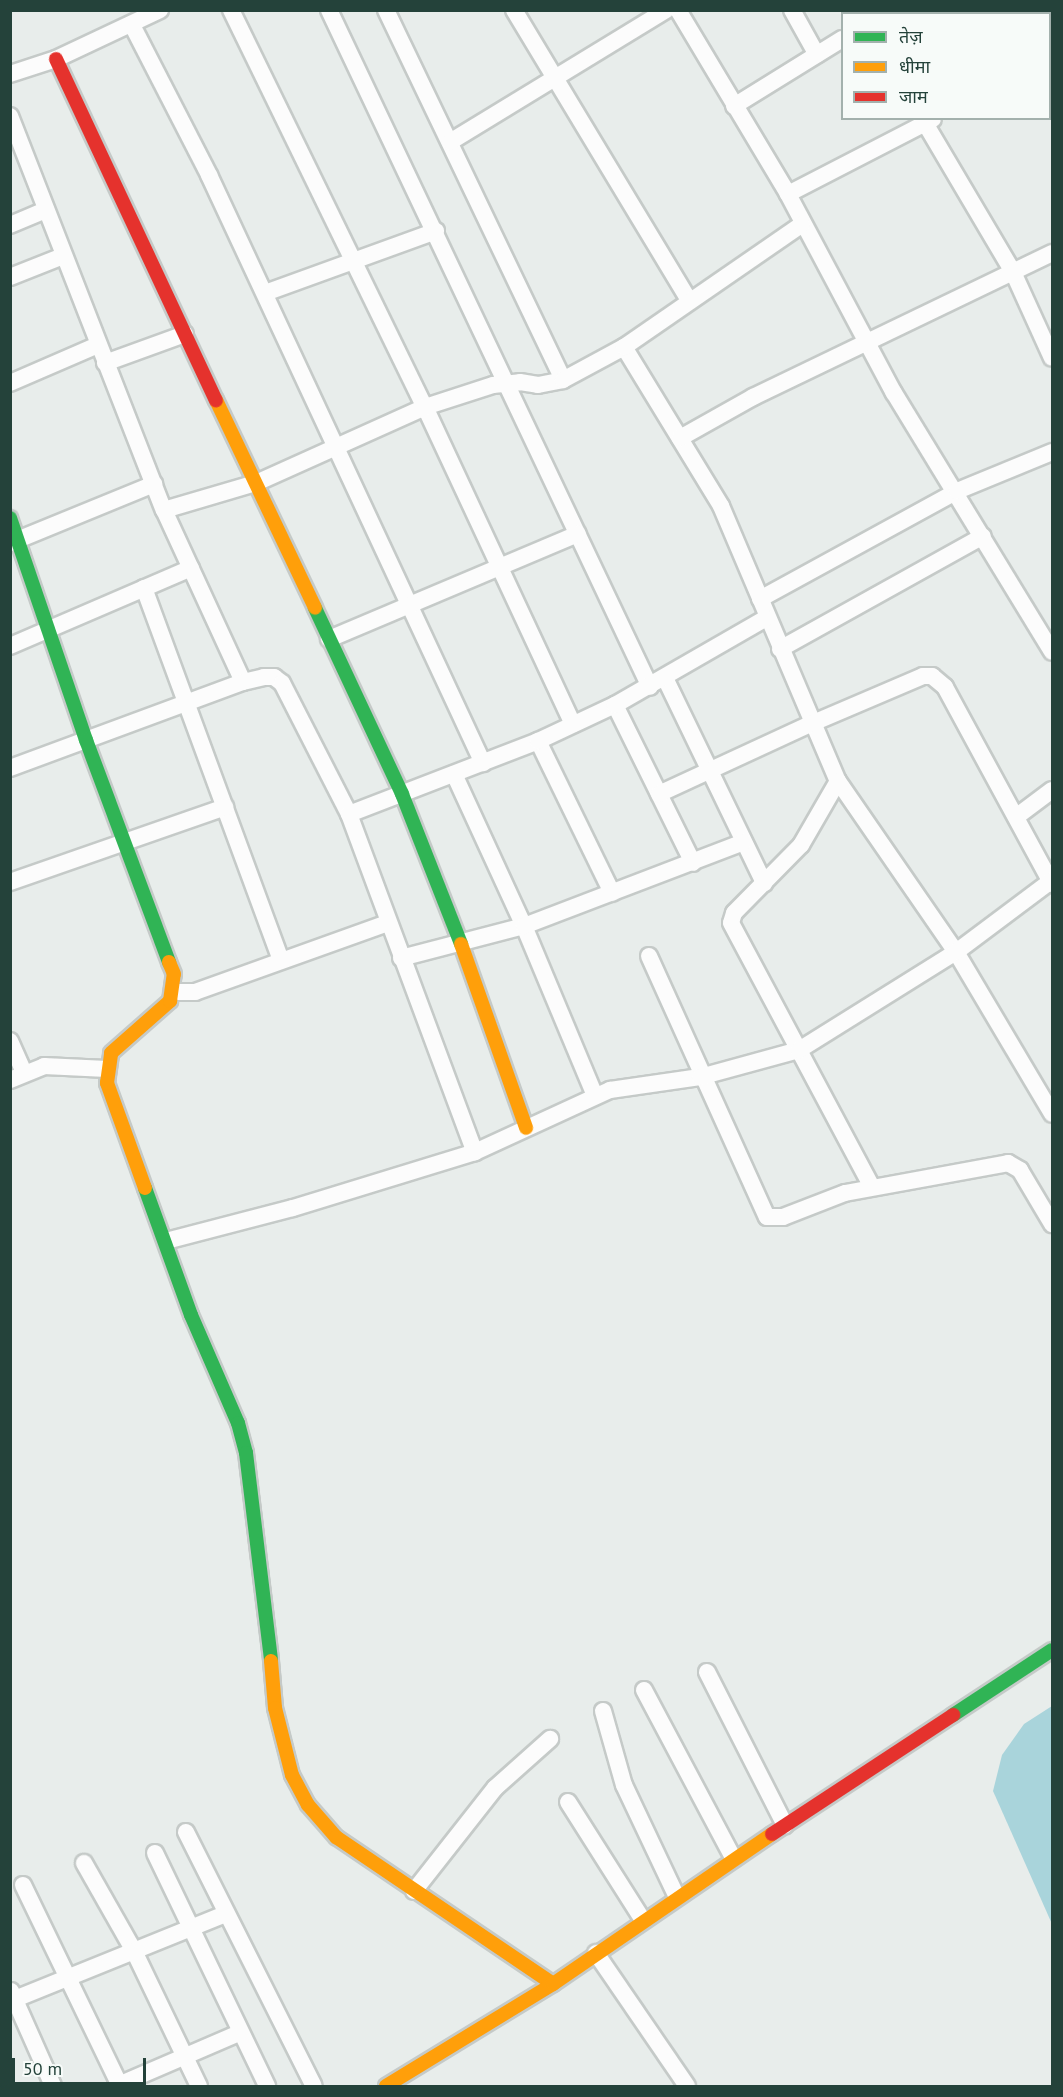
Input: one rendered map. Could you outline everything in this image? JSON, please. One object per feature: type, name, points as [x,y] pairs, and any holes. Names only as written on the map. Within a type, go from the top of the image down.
[{"type":"street","points":[[10,74],[56,58],[132,25],[160,10]]},
{"type":"street","points":[[231,10],[425,407],[573,724]]},
{"type":"street","points":[[329,10],[436,231],[650,687]]},
{"type":"street","points":[[386,10],[563,380]]},
{"type":"street","points":[[514,10],[689,300]]},
{"type":"street","points":[[450,142],[666,10]]},
{"type":"street","points":[[678,10],[788,194],[802,224],[870,344],[894,393],[957,491],[1053,651]]},
{"type":"street","points":[[792,10],[817,55]]},
{"type":"street","points":[[132,25],[339,448],[483,763]]},
{"type":"street","points":[[734,106],[841,40]]},
{"type":"street","points":[[56,58],[402,794],[460,942],[526,1128]]},
{"type":"street","points":[[10,116],[164,510],[243,682]]},
{"type":"street","points":[[788,194],[926,120],[1013,272],[1053,358]]},
{"type":"street","points":[[10,225],[46,210]]},
{"type":"street","points":[[164,510],[256,483],[339,448],[425,407],[507,383],[538,386],[563,380],[624,347],[802,224]]},
{"type":"street","points":[[265,293],[436,231]]},
{"type":"street","points":[[680,438],[753,397],[870,344],[1053,253]]},
{"type":"street","points":[[10,277],[63,256]]},
{"type":"street","points":[[105,363],[185,334]]},
{"type":"street","points":[[10,383],[98,345]]},
{"type":"street","points":[[624,347],[721,506],[766,618],[838,781],[956,952],[1053,1114]]},
{"type":"street","points":[[760,599],[957,491],[1053,452]]},
{"type":"street","points":[[14,542],[154,484]]},
{"type":"street","points":[[10,518],[14,542],[174,974],[174,992],[161,1010],[121,1041],[111,1053],[107,1069],[107,1083],[191,1315],[238,1423],[246,1453],[275,1708],[292,1774],[308,1805],[336,1837],[414,1892],[554,1984]]},
{"type":"street","points":[[329,639],[499,565],[578,534]]},
{"type":"street","points":[[780,649],[983,536]]},
{"type":"street","points":[[10,646],[191,568]]},
{"type":"street","points":[[144,588],[281,962]]},
{"type":"street","points":[[349,814],[538,741],[615,705],[650,687],[766,618]]},
{"type":"street","points":[[166,1241],[207,1233],[475,1152],[594,1096],[700,1077],[799,1050],[956,952],[1052,882],[945,687],[932,676],[923,676],[813,723],[659,794]]},
{"type":"street","points":[[10,768],[243,682],[274,677],[282,683],[349,814],[475,1152]]},
{"type":"street","points":[[665,678],[764,883]]},
{"type":"street","points":[[615,705],[693,863]]},
{"type":"street","points":[[538,741],[612,893]]},
{"type":"street","points":[[454,774],[524,926],[594,1096]]},
{"type":"street","points":[[838,781],[808,836],[734,913],[731,923],[872,1187]]},
{"type":"street","points":[[1016,817],[1053,790]]},
{"type":"street","points":[[10,882],[225,807]]},
{"type":"street","points":[[401,957],[524,926],[744,842]]},
{"type":"street","points":[[174,992],[195,992],[388,922]]},
{"type":"street","points":[[649,956],[700,1077],[767,1217],[783,1217],[845,1193],[1008,1163],[1020,1170],[1053,1224]]},
{"type":"street","points":[[10,1041],[17,1077],[58,1064],[107,1069]]},
{"type":"street","points":[[386,2086],[554,1984],[677,1897],[1053,1650]]},
{"type":"street","points":[[707,1672],[785,1825]]},
{"type":"street","points":[[644,1690],[734,1859]]},
{"type":"street","points":[[603,1711],[624,1785],[677,1897]]},
{"type":"street","points":[[414,1892],[495,1788],[549,1739]]},
{"type":"street","points":[[568,1802],[643,1920]]},
{"type":"street","points":[[186,1832],[225,1914],[314,2086]]},
{"type":"street","points":[[155,1853],[239,2033],[267,2086]]},
{"type":"street","points":[[84,1863],[134,1951],[200,2086]]},
{"type":"street","points":[[23,1885],[119,2086],[239,2033]]},
{"type":"street","points":[[53,2086],[13,1994],[70,1980],[225,1914]]},
{"type":"street","points":[[596,1953],[687,2086]]},
{"type":"water","points":[[1052,1706],[1052,1924],[993,1791],[1002,1755],[1024,1724]]},
{"type":"traffic: fast","points":[[10,518],[86,740],[169,962]]},
{"type":"traffic: fast","points":[[315,608],[402,794],[461,944]]},
{"type":"traffic: fast","points":[[145,1188],[191,1315],[238,1423],[246,1453],[271,1661]]},
{"type":"traffic: fast","points":[[953,1715],[1052,1650]]},
{"type":"traffic: slow","points":[[216,400],[315,608]]},
{"type":"traffic: slow","points":[[461,944],[526,1128]]},
{"type":"traffic: slow","points":[[145,1188],[107,1083],[111,1053],[170,1001],[174,974],[169,962]]},
{"type":"traffic: slow","points":[[271,1661],[275,1708],[292,1775],[308,1805],[336,1837],[553,1984]]},
{"type":"traffic: slow","points":[[386,2086],[553,1984],[772,1834]]},
{"type":"traffic: jam","points":[[56,59],[216,400]]},
{"type":"traffic: jam","points":[[772,1834],[953,1715]]}]
